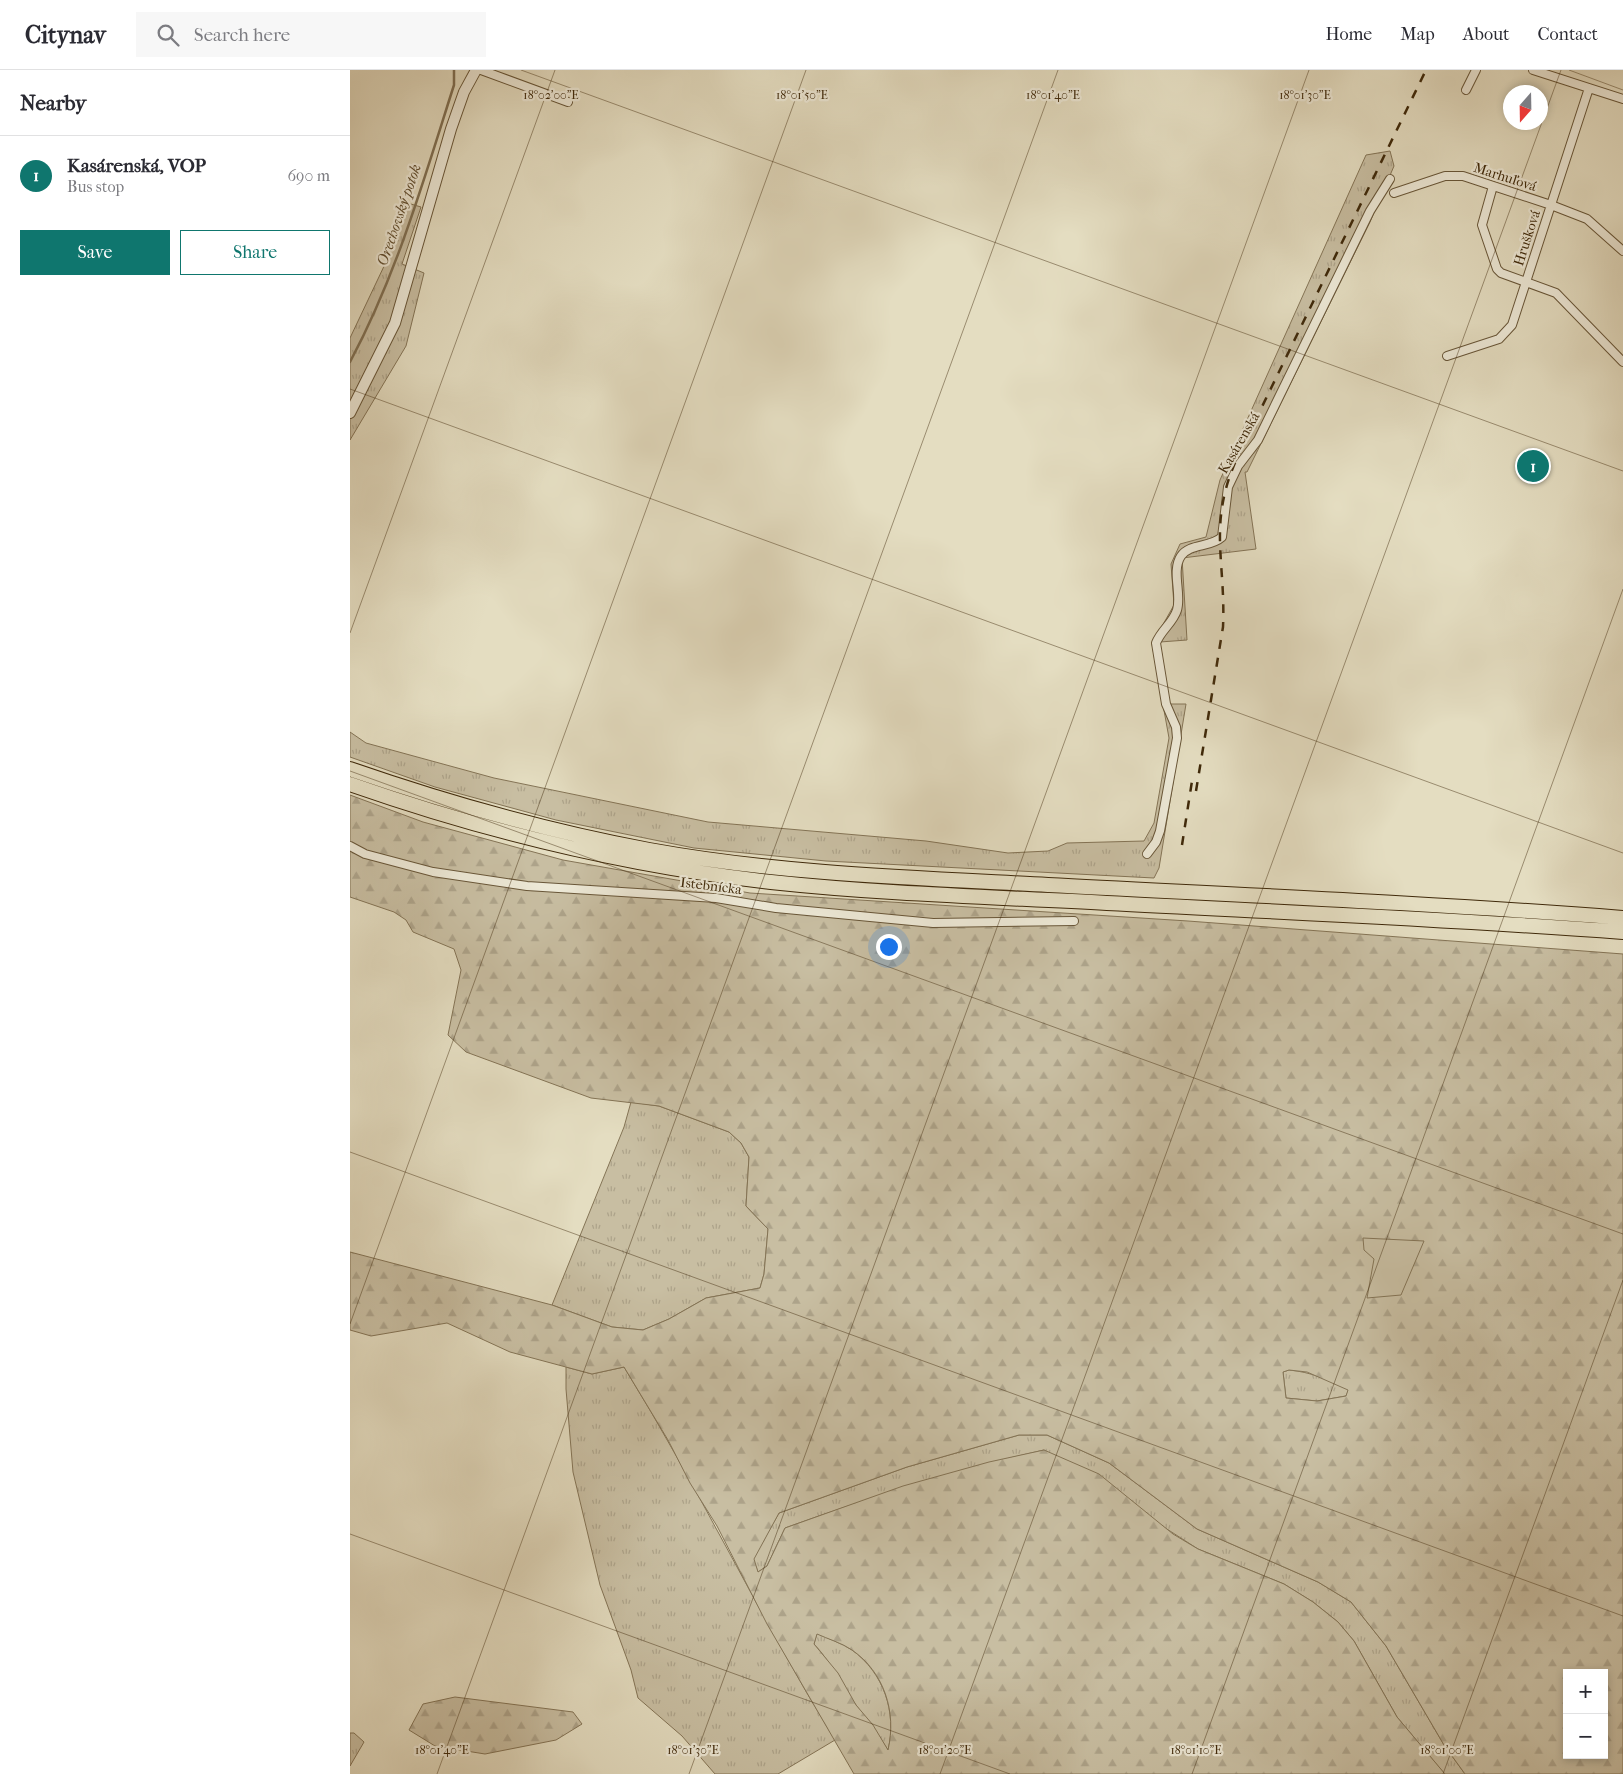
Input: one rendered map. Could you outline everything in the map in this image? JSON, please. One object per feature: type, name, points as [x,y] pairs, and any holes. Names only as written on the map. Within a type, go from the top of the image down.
[{"type":"highway","points":[[350,769],[464,807],[533,825],[652,850],[773,867],[959,881],[1463,907],[1623,918]]},
{"type":"highway","points":[[350,784],[408,804],[527,839],[649,864],[772,882],[898,891],[1462,921],[1623,932]]},
{"type":"street","points":[[350,413],[395,323],[451,129],[464,92],[476,70]]},
{"type":"street","points":[[481,70],[568,102]]},
{"type":"street","points":[[1466,90],[1476,70]]},
{"type":"street","points":[[1533,70],[1623,99]]},
{"type":"street","name":"Hrušková","points":[[1448,356],[1499,339],[1507,334],[1512,326],[1589,88]]},
{"type":"street","name":"Marhuľová","points":[[1394,194],[1445,176],[1463,176],[1551,204],[1586,219],[1623,251]]},
{"type":"street","name":"Kasárenská","points":[[1147,854],[1156,842],[1160,831],[1177,738],[1176,727],[1166,704],[1156,643],[1177,611],[1179,599],[1177,566],[1180,557],[1188,549],[1202,546],[1222,537],[1228,487],[1233,474],[1258,440],[1370,211],[1390,179]]},
{"type":"street","points":[[1493,186],[1482,225],[1497,268],[1501,273],[1556,293],[1623,362]]},
{"type":"street","name":"Istebnícka","points":[[350,846],[365,854],[433,872],[527,886],[716,898],[751,905],[933,923],[1074,921]]},
{"type":"green space","points":[[1390,151],[1394,166],[1370,222],[1247,472],[1245,472],[1256,549],[1182,558],[1187,640],[1160,642],[1169,704],[1186,704],[1159,868],[1154,878],[826,861],[694,848],[556,820],[435,787],[350,757],[350,732],[366,743],[494,778],[708,822],[926,841],[1008,853],[1048,851],[1067,843],[1144,841],[1154,823],[1169,738],[1152,644],[1174,605],[1171,564],[1180,544],[1206,537],[1220,480],[1366,155]]},
{"type":"green space","points":[[404,202],[421,207],[402,264],[424,273],[406,346],[350,440],[350,338],[386,262]]},
{"type":"green space","points":[[350,795],[423,822],[563,860],[750,893],[1188,921],[1623,954],[1623,1774],[1465,1774],[1444,1745],[1386,1646],[1351,1602],[1318,1582],[1197,1529],[1109,1463],[1047,1435],[1019,1435],[907,1467],[779,1513],[754,1559],[758,1572],[767,1566],[785,1528],[903,1486],[989,1462],[1044,1450],[1099,1474],[1173,1534],[1198,1549],[1284,1584],[1313,1602],[1338,1622],[1354,1641],[1397,1717],[1445,1774],[854,1774],[767,1624],[717,1526],[690,1483],[668,1440],[624,1367],[592,1374],[510,1352],[447,1323],[371,1336],[350,1330],[350,1252],[552,1305],[612,1327],[643,1330],[669,1319],[706,1298],[760,1288],[764,1274],[768,1229],[746,1206],[749,1157],[741,1143],[729,1132],[659,1106],[591,1098],[466,1052],[448,1035],[461,970],[454,949],[413,932],[406,920],[394,912],[350,897]],"holes":[[[1289,1370],[1307,1372],[1348,1390],[1346,1396],[1317,1401],[1286,1398],[1283,1372]],[[817,1634],[852,1650],[863,1659],[880,1681],[889,1707],[891,1721],[888,1750],[873,1725],[856,1705],[838,1673],[814,1644]]]},
{"type":"green space","points":[[631,1102],[659,1106],[729,1132],[741,1143],[749,1157],[746,1206],[768,1229],[764,1274],[760,1288],[706,1298],[669,1319],[643,1330],[612,1327],[552,1305],[624,1127]]},
{"type":"green space","points":[[1363,1238],[1424,1241],[1401,1295],[1367,1298],[1374,1259],[1364,1250]]},
{"type":"green space","points":[[566,1367],[592,1374],[624,1367],[678,1459],[807,1694],[835,1740],[778,1774],[715,1774],[682,1736],[638,1698],[631,1670],[600,1585],[573,1472]]},
{"type":"green space","points":[[1289,1370],[1312,1375],[1349,1389],[1346,1396],[1317,1401],[1286,1398],[1283,1372]]},
{"type":"green space","points":[[1019,1435],[1047,1435],[1109,1463],[1197,1529],[1318,1582],[1351,1602],[1386,1646],[1444,1745],[1465,1774],[1445,1774],[1443,1772],[1397,1717],[1354,1641],[1338,1622],[1313,1602],[1284,1584],[1198,1549],[1044,1450],[977,1466],[913,1485],[785,1528],[767,1566],[758,1572],[753,1559],[779,1513],[907,1467]]},
{"type":"green space","points":[[817,1633],[852,1650],[863,1659],[880,1682],[889,1708],[891,1722],[888,1750],[814,1644]]},
{"type":"green space","points":[[455,1697],[573,1712],[582,1724],[556,1740],[485,1754],[435,1746],[409,1730],[423,1704]]},
{"type":"green space","points":[[350,1733],[354,1733],[364,1742],[350,1766]]},
{"type":"waterway","name":"Orechovský potok","points":[[350,362],[367,329],[396,260],[454,85],[454,70]]},
{"type":"railway","points":[[1196,791],[1223,627],[1220,522],[1229,480],[1238,456],[1426,70]]},
{"type":"railway","points":[[1182,845],[1192,781]]},
{"type":"place","name":"Kasárenská, VOP","points":[[1533,466]]}]
